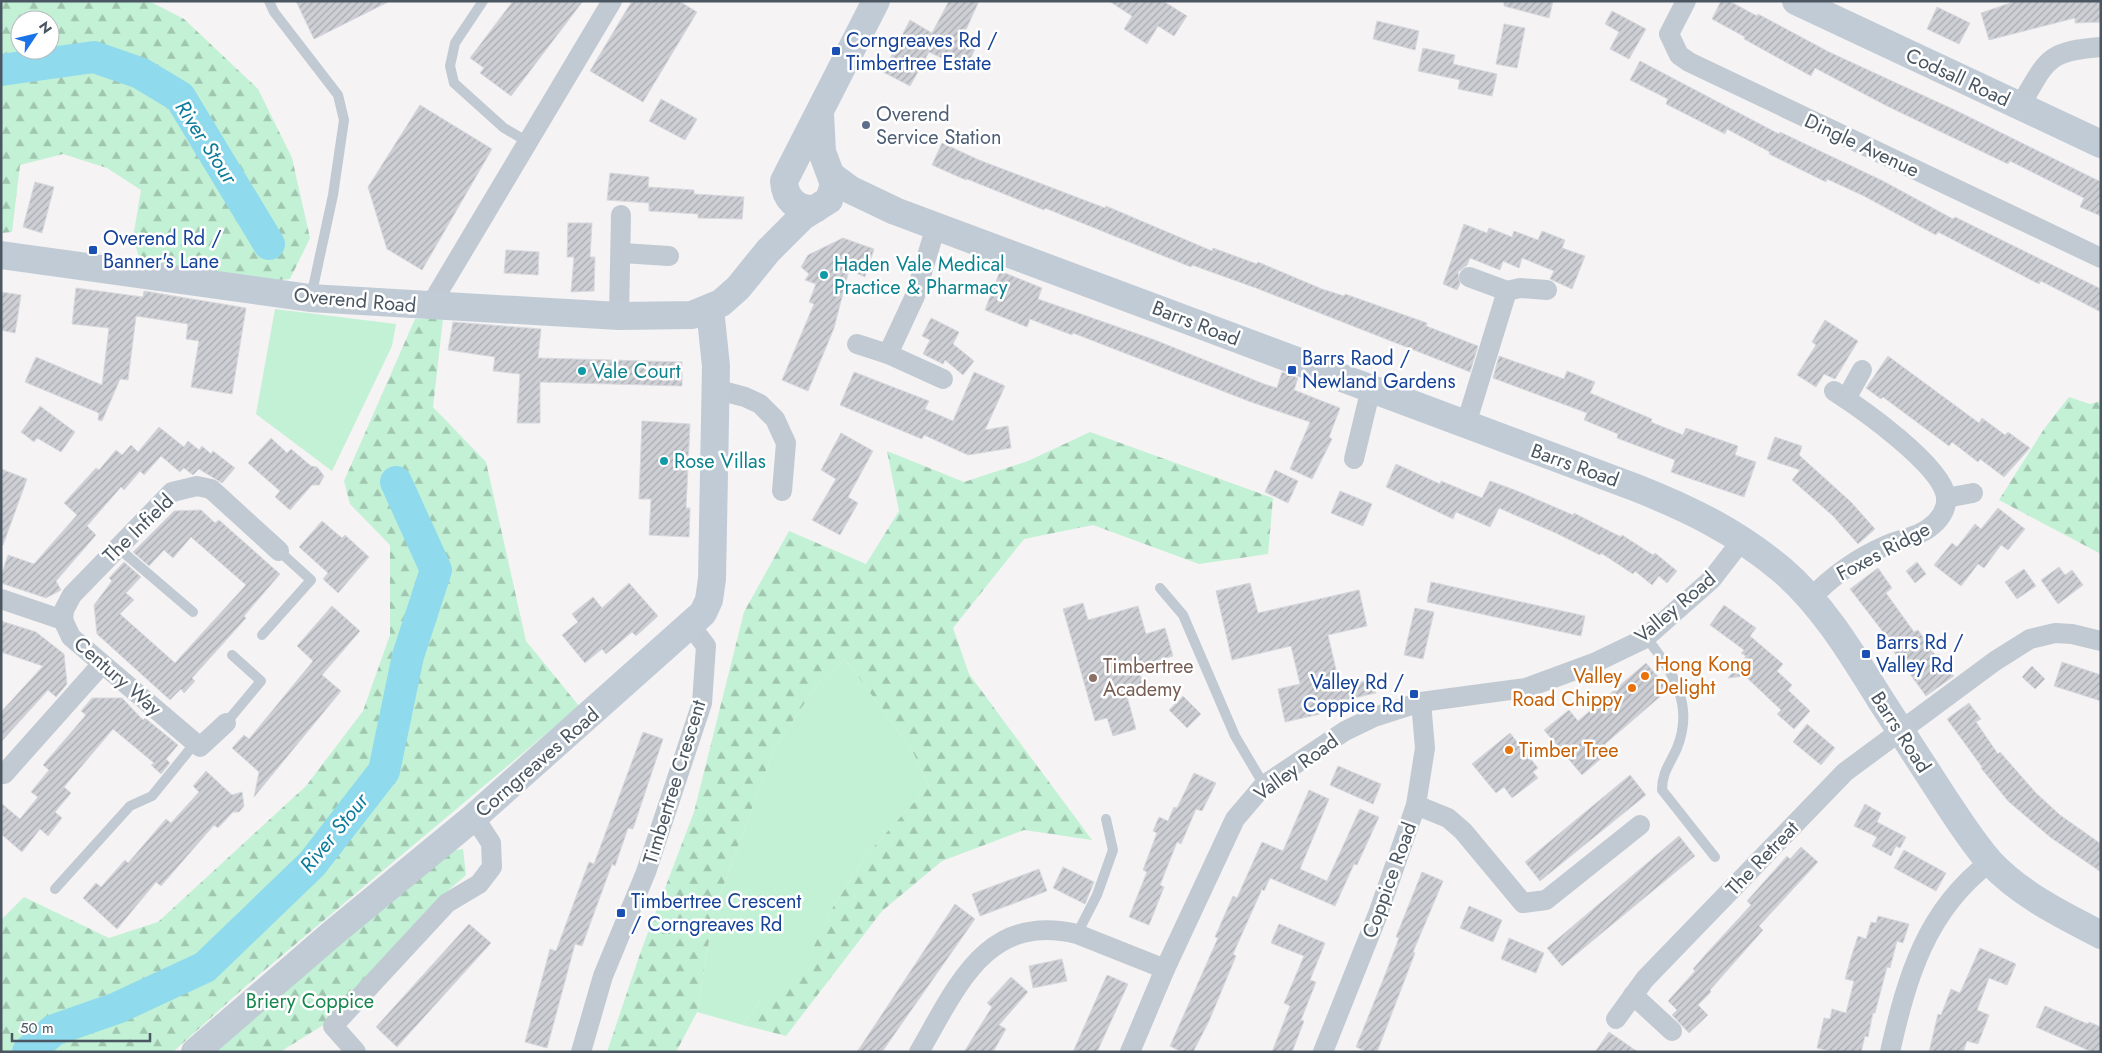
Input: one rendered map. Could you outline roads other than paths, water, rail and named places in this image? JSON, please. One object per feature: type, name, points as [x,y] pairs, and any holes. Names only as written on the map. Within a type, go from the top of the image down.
[{"type":"street","points":[[430,306],[612,1]]},
{"type":"street","points":[[768,251],[788,178],[876,1]]},
{"type":"street","name":"Dingle Avenue","points":[[1686,1],[1669,34],[1679,54],[1689,62],[2101,258]]},
{"type":"street","name":"Codsall Road","points":[[1810,4],[2101,144]]},
{"type":"street","points":[[2020,106],[2043,68],[2056,54],[2069,50],[2101,47]]},
{"type":"street","points":[[710,308],[721,302],[738,288],[768,251],[802,217],[818,207],[833,193],[830,172],[822,152],[820,114]]},
{"type":"street","points":[[818,207],[798,207],[787,196],[788,178],[798,162],[813,160],[830,172]]},
{"type":"street","name":"Barrs Road","points":[[830,172],[851,190],[895,211],[1371,388],[1689,509],[1742,540],[1783,570],[1810,599],[1848,648],[1899,730],[1990,862],[2014,884],[2058,913],[2101,934]]},
{"type":"street","name":"Barrs Road","points":[[818,207],[847,204],[895,211]]},
{"type":"street","points":[[619,316],[622,253],[621,215]]},
{"type":"street","points":[[888,354],[915,296],[936,226]]},
{"type":"street","points":[[622,253],[670,256]]},
{"type":"street","name":"Overend Road","points":[[1,255],[310,298],[619,316],[677,317],[692,315],[710,308]]},
{"type":"street","points":[[1469,277],[1507,291],[1520,288],[1546,290]]},
{"type":"street","points":[[1466,424],[1507,291]]},
{"type":"street","name":"Corngreaves Road","points":[[195,1052],[333,933],[474,817],[703,614],[709,600],[712,579],[716,366],[710,308]]},
{"type":"street","points":[[857,344],[888,354],[943,379]]},
{"type":"street","points":[[1862,370],[1840,395],[1915,452],[1943,487],[1946,498],[1973,493]]},
{"type":"street","points":[[1354,458],[1371,388]]},
{"type":"street","points":[[715,389],[745,397],[760,404],[775,419],[786,443],[782,490]]},
{"type":"street","name":"The Infield","points":[[63,620],[64,610],[72,595],[172,492],[197,486],[211,489],[279,551]]},
{"type":"street","name":"Foxes Ridge","points":[[1810,599],[1846,566],[1887,546],[1928,530],[1940,518],[1945,509],[1946,498]]},
{"type":"street","name":"Valley Road","points":[[1130,1052],[1165,969],[1235,819],[1264,785],[1346,731],[1374,717],[1421,702],[1526,688],[1594,663],[1646,637],[1712,579],[1742,540]]},
{"type":"street","name":"Century Way","points":[[1,599],[63,620],[71,637],[195,743]]},
{"type":"street","name":"Timbertree Crescent","points":[[581,1052],[603,976],[646,872],[702,703],[706,646],[691,626]]},
{"type":"street","name":"The Retreat","points":[[1616,1019],[1645,979],[1845,772],[1899,730],[1995,661],[2030,639],[2055,633],[2072,634],[2101,641]]},
{"type":"street","points":[[4,774],[102,664]]},
{"type":"street","name":"Coppice Road","points":[[1323,1052],[1378,914],[1416,805],[1425,748],[1421,702]]},
{"type":"street","points":[[195,743],[200,747],[226,723]]},
{"type":"street","points":[[1416,805],[1448,818],[1463,831],[1523,903],[1546,900],[1636,835]]},
{"type":"street","points":[[356,1052],[333,1026],[446,903],[479,884],[492,867],[492,843],[474,817]]},
{"type":"street","points":[[1890,1052],[1915,959],[1947,904],[1967,879],[1990,862]]},
{"type":"street","points":[[919,1052],[972,965],[996,944],[1025,932],[1051,930],[1077,934],[1165,969]]},
{"type":"street","points":[[1633,996],[1672,1031]]},
{"type":"lane","points":[[269,1],[338,95],[344,120],[333,195],[310,298]]},
{"type":"lane","points":[[483,1],[455,43],[450,66],[454,83],[504,128],[528,142]]},
{"type":"lane","points":[[117,547],[193,612]]},
{"type":"lane","points":[[262,635],[311,580],[279,551]]},
{"type":"lane","points":[[1160,588],[1183,615],[1235,736],[1264,785]]},
{"type":"lane","points":[[1646,637],[1664,660],[1680,692],[1684,722],[1678,746],[1662,776],[1662,790],[1715,857]]},
{"type":"lane","points":[[226,723],[262,681],[232,656]]},
{"type":"lane","points":[[55,889],[130,806],[152,796],[195,743]]},
{"type":"lane","points":[[1077,934],[1097,895],[1113,850],[1106,819]]},
{"type":"waterway","name":"River Stour","points":[[1,70],[94,57],[140,73],[180,97],[269,244]]},
{"type":"waterway","name":"River Stour","points":[[28,1052],[54,1030],[117,1008],[205,967],[312,864],[384,771],[408,656],[436,570],[396,482]]},
{"type":"place","name":"Corngreaves Rd / Timbertree Estate","points":[[836,51]]},
{"type":"place","name":"Overend Service Station","points":[[866,125]]},
{"type":"place","name":"Overend Rd / Banner's Lane","points":[[93,250]]},
{"type":"place","name":"Haden Vale Medical Practice & Pharmacy","points":[[824,275]]},
{"type":"place","name":"Barrs Raod / Newland Gardens","points":[[1292,370]]},
{"type":"place","name":"Vale Court","points":[[582,371]]},
{"type":"place","name":"Rose Villas","points":[[664,461]]},
{"type":"place","name":"Barrs Rd / Valley Rd","points":[[1866,654]]},
{"type":"place","name":"Hong Kong Delight","points":[[1645,676]]},
{"type":"place","name":"Timbertree Academy","points":[[1093,678]]},
{"type":"place","name":"Valley Road Chippy","points":[[1632,688]]},
{"type":"place","name":"Valley Rd / Coppice Rd","points":[[1414,694]]},
{"type":"place","name":"Timber Tree","points":[[1509,750]]},
{"type":"place","name":"Timbertree Crescent / Corngreaves Rd","points":[[621,913]]},
{"type":"park label","name":"Briery Coppice","points":[[310,1001]]}]
